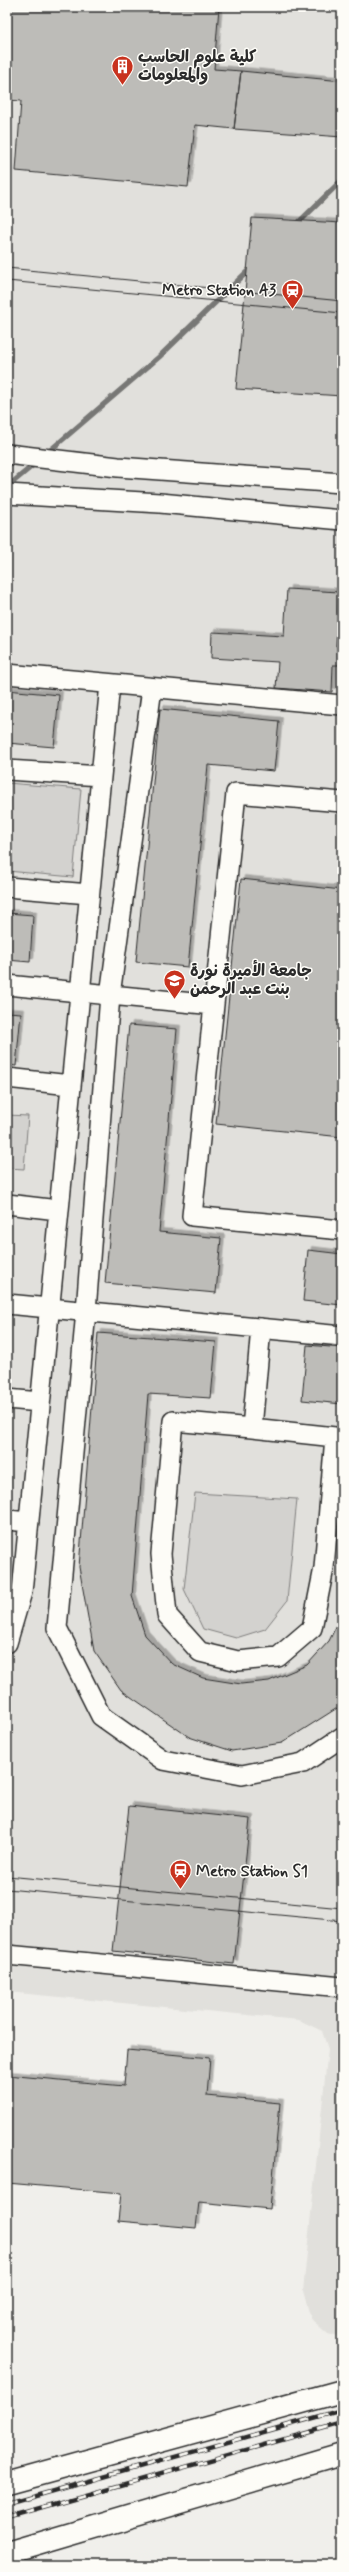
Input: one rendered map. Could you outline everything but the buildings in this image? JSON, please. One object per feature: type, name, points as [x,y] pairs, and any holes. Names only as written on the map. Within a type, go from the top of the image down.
[{"type":"main road","points":[[7,2483],[342,2391]]},
{"type":"main road","points":[[7,2553],[342,2454]]},
{"type":"street","points":[[7,454],[118,467],[342,483]]},
{"type":"street","points":[[7,494],[160,503],[342,520]]},
{"type":"street","points":[[7,674],[342,705]]},
{"type":"street","points":[[7,1643],[22,1592],[110,684]]},
{"type":"street","points":[[152,688],[110,995],[86,1311],[57,1628],[101,1716],[163,1760],[242,1775],[303,1763],[342,1737]]},
{"type":"street","points":[[7,770],[101,776]]},
{"type":"street","points":[[342,802],[236,794],[192,1216],[342,1230]]},
{"type":"street","points":[[7,887],[89,894]]},
{"type":"street","points":[[7,985],[214,1005]]},
{"type":"street","points":[[7,1078],[70,1085]]},
{"type":"street","points":[[7,1204],[58,1210]]},
{"type":"street","points":[[7,1304],[342,1336]]},
{"type":"street","points":[[252,1428],[261,1328]]},
{"type":"street","points":[[7,1399],[40,1402]]},
{"type":"street","points":[[173,1421],[252,1428],[335,1437],[324,1568],[312,1628],[278,1657],[238,1661],[200,1652],[167,1615],[161,1554],[173,1421]]},
{"type":"street","points":[[7,1520],[29,1522]]},
{"type":"street","points":[[7,1610],[22,1592]]},
{"type":"street","points":[[7,1954],[342,1987]]},
{"type":"shaded area","name":"جامعة الأميرة نورة بنت عبد الرحمن","points":[[7,7],[342,7],[342,2338],[328,2334],[311,2319],[303,2291],[328,2049],[322,2031],[299,2020],[7,1992]]},
{"type":"shaded area","points":[[7,783],[81,789],[73,877],[7,871]]},
{"type":"shaded area","points":[[7,1115],[28,1116],[24,1169],[7,1168]]},
{"type":"shaded area","points":[[195,1493],[297,1499],[287,1601],[265,1629],[236,1638],[203,1629],[184,1589]]},
{"type":"waterway","points":[[296,225],[342,180]]},
{"type":"waterway","points":[[47,453],[159,357],[252,267]]},
{"type":"waterway","points":[[7,487],[37,462]]},
{"type":"tram line","points":[[7,268],[342,301]]},
{"type":"tram line","points":[[7,281],[342,313]]},
{"type":"tram line","points":[[7,1876],[342,1908]]},
{"type":"tram line","points":[[7,1889],[342,1921]]},
{"type":"railway","points":[[7,2504],[342,2410]]},
{"type":"railway","points":[[7,2517],[342,2423]]},
{"type":"place","name":"كلية علوم الحاسب والمعلومات","points":[[123,86]]},
{"type":"place","name":"Metro Station A3","points":[[292,310]]},
{"type":"place","name":"جامعة الأميرة نورة بنت عبد الرحمن","points":[[174,1000]]},
{"type":"place","name":"Metro Station S1","points":[[181,1890]]}]
